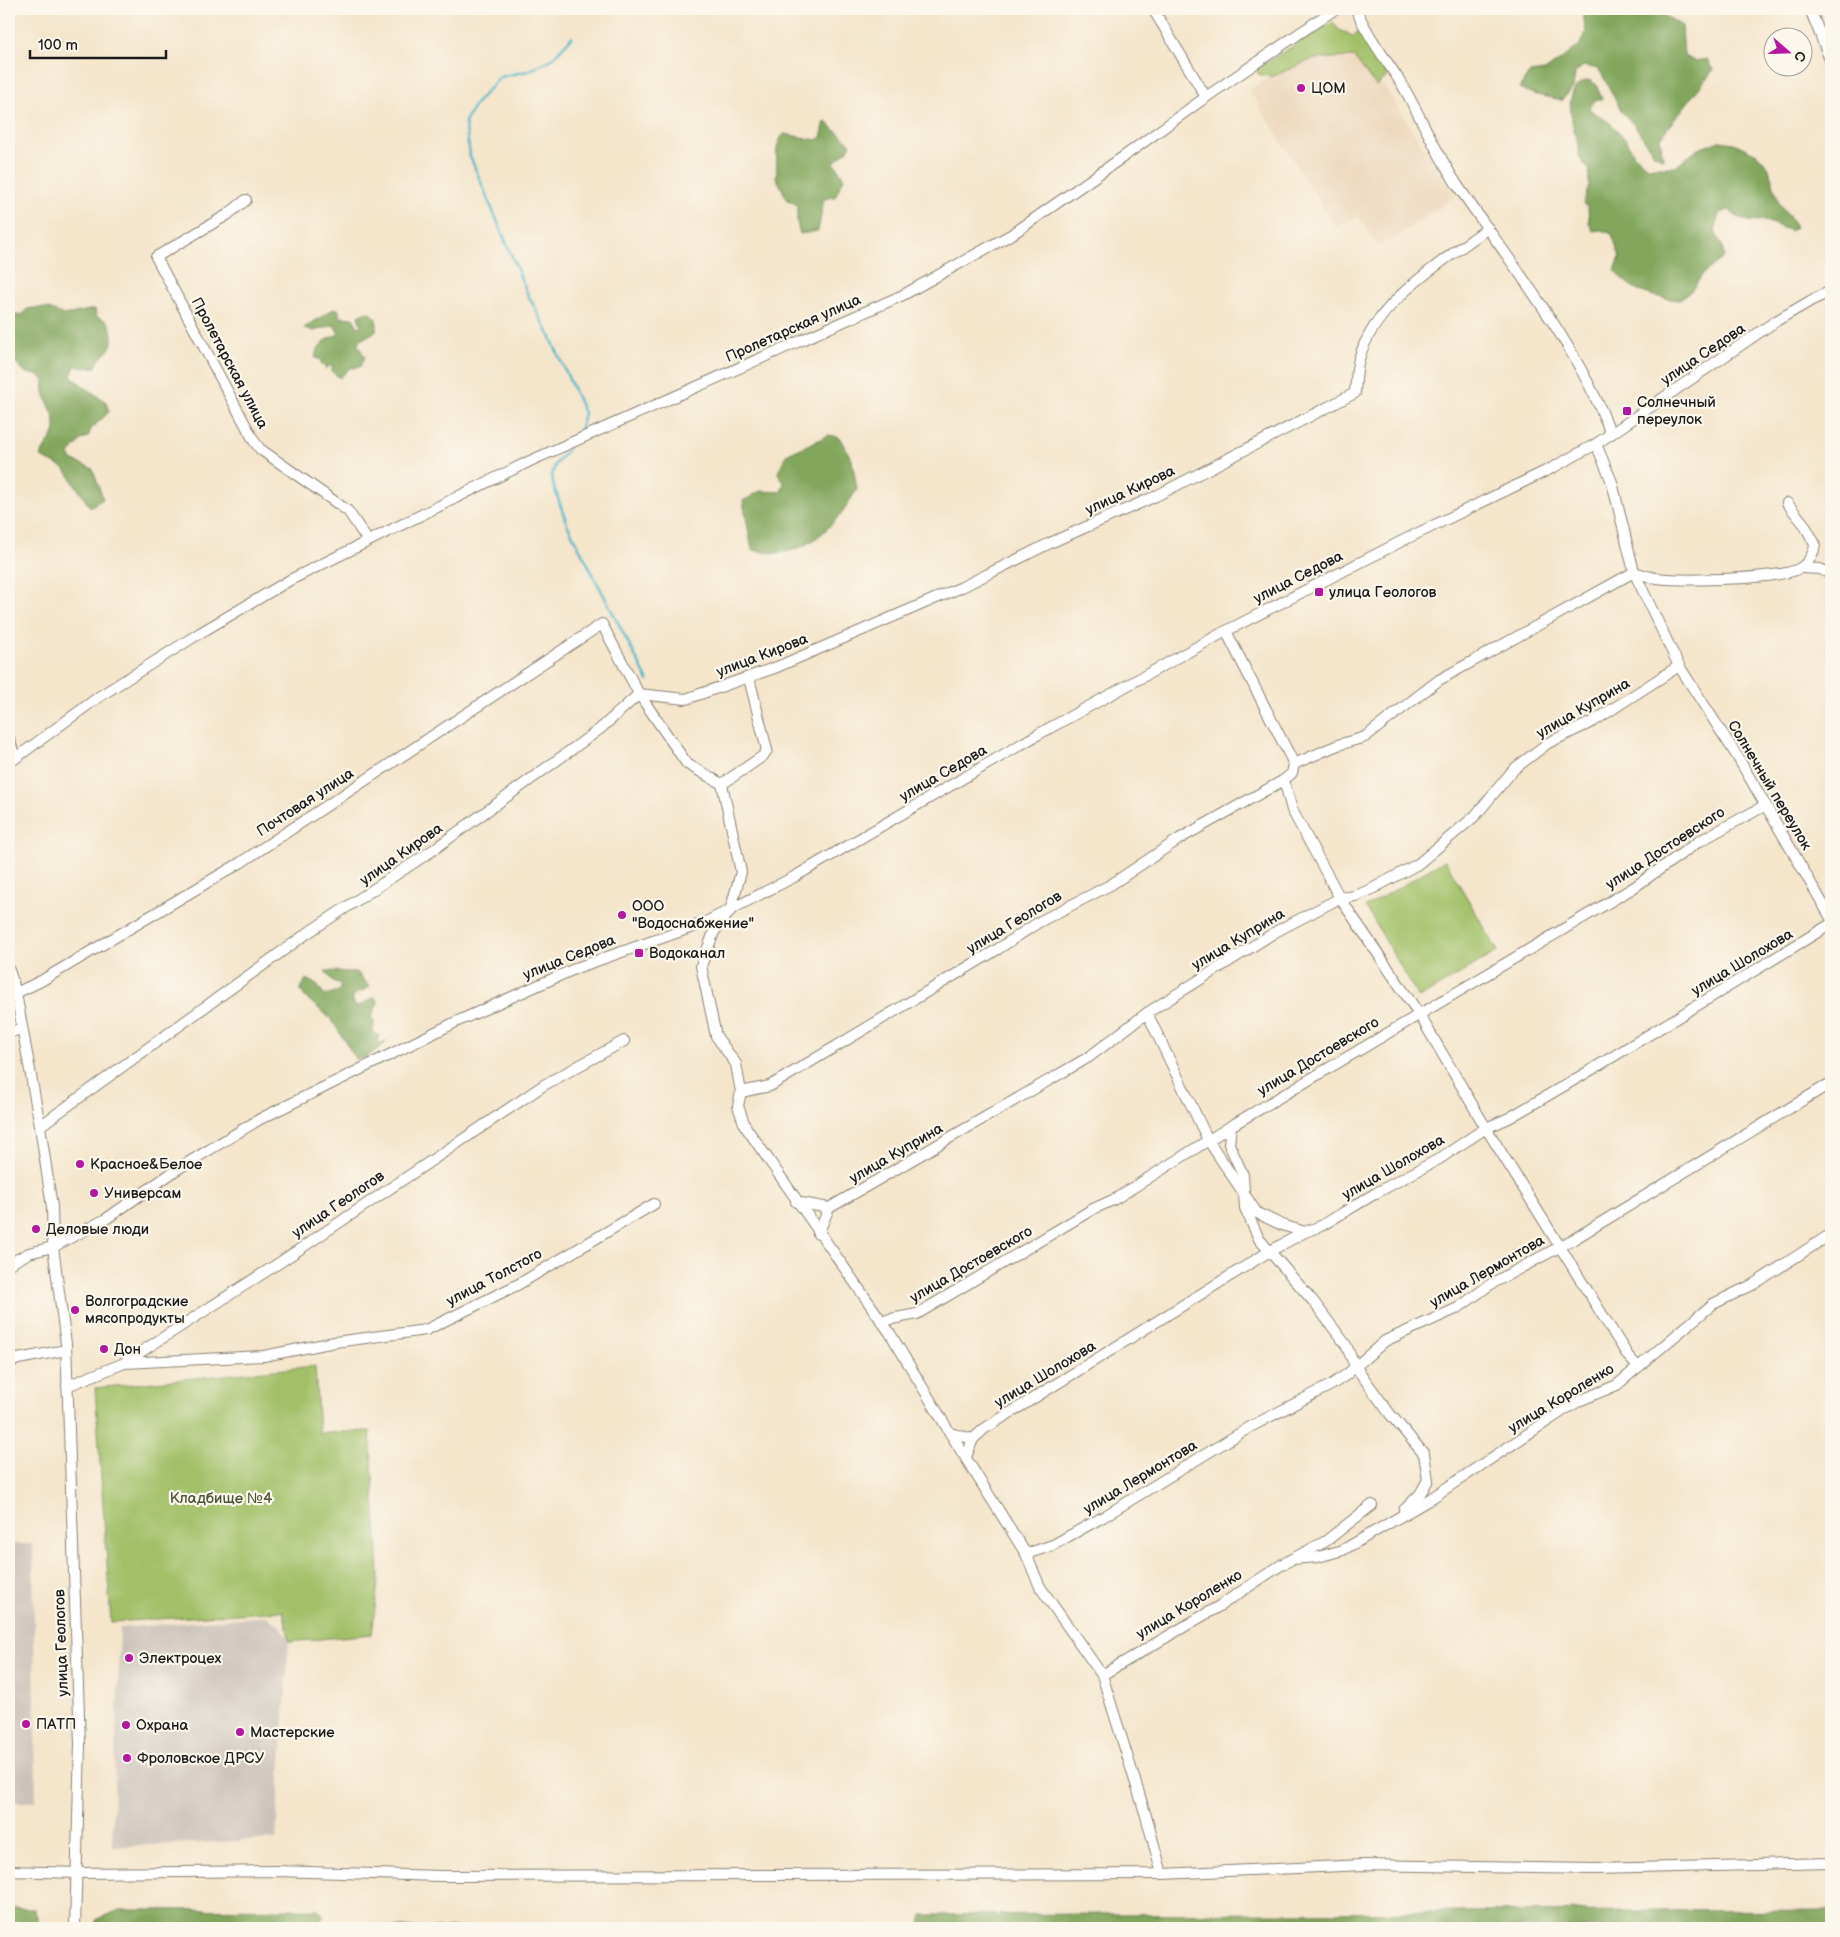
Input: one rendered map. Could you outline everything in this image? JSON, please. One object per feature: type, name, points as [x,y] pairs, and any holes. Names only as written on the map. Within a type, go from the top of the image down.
[{"type":"street","points":[[1154,9],[1206,97]]},
{"type":"street","name":"Пролетарская улица","points":[[12,761],[100,696],[200,633],[290,580],[538,458],[903,295],[1014,233],[1206,97],[1336,9]]},
{"type":"street","points":[[1356,9],[1366,32],[1401,84],[1427,135],[1459,188],[1551,320],[1598,399],[1611,434]]},
{"type":"street","points":[[1810,9],[1831,62]]},
{"type":"street","name":"Пролетарская улица","points":[[246,200],[227,215],[156,257],[254,441],[260,449],[348,511],[368,541]]},
{"type":"street","name":"улица Кирова","points":[[40,1126],[309,932],[433,850],[600,729],[640,694],[686,698],[750,678],[962,587],[1050,543],[1156,496],[1355,393],[1358,360],[1366,340],[1385,312],[1409,287],[1488,228]]},
{"type":"street","name":"улица Седова","points":[[9,1264],[28,1253],[53,1247],[106,1219],[176,1170],[260,1119],[458,1021],[579,967],[704,923],[794,877],[1038,734],[1226,631],[1406,539],[1552,468],[1596,444],[1776,321],[1831,291]]},
{"type":"street","name":"Солнечный переулок","points":[[1596,444],[1612,482],[1634,572],[1679,666],[1766,805],[1831,918]]},
{"type":"street","points":[[1787,503],[1804,524],[1815,544],[1812,555],[1801,568]]},
{"type":"street","points":[[1226,631],[1294,764],[1338,744],[1365,737],[1439,680],[1634,572],[1654,578],[1713,580],[1782,574],[1801,568],[1820,570],[1831,574]]},
{"type":"street","name":"Почтовая улица","points":[[16,992],[41,982],[240,863],[602,624],[640,694]]},
{"type":"street","name":"улица Куприна","points":[[829,1208],[1089,1057],[1147,1013],[1277,931],[1340,898],[1355,896],[1370,890],[1418,864],[1475,816],[1514,769],[1548,743],[1594,721],[1679,666]]},
{"type":"street","points":[[722,784],[763,756],[767,750],[750,678]]},
{"type":"street","points":[[640,694],[687,764],[722,784],[741,872],[730,911],[714,932],[701,966],[716,1036],[736,1064],[740,1092],[738,1106],[745,1126],[818,1234],[881,1321],[1026,1554],[1040,1587],[1102,1675],[1162,1874]]},
{"type":"street","points":[[9,738],[12,761]]},
{"type":"street","name":"улица Геологов","points":[[740,1092],[770,1086],[998,949],[1039,922],[1112,884],[1179,839],[1284,780],[1292,773],[1294,764]]},
{"type":"street","points":[[1284,780],[1292,810],[1340,898],[1419,1014],[1558,1246],[1628,1356],[1638,1367]]},
{"type":"street","name":"улица Достоевского","points":[[881,1321],[917,1314],[1093,1209],[1115,1199],[1231,1126],[1633,888],[1698,842],[1766,805]]},
{"type":"street","points":[[704,923],[712,924],[714,932]]},
{"type":"street","name":"улица Шолохова","points":[[973,1439],[991,1424],[1270,1251],[1305,1232],[1321,1226],[1376,1193],[1439,1159],[1486,1128],[1509,1118],[1594,1068],[1831,924]]},
{"type":"street","name":"улица Геологов","points":[[9,970],[16,992],[40,1126],[52,1207],[53,1247],[66,1350],[80,1744],[78,1873],[75,1928]]},
{"type":"street","points":[[1147,1013],[1208,1140],[1242,1192],[1257,1212],[1282,1225],[1305,1232]]},
{"type":"street","points":[[9,1034],[22,1028]]},
{"type":"street","name":"улица Геологов","points":[[67,1386],[122,1364],[271,1268],[528,1096],[624,1041]]},
{"type":"street","name":"улица Лермонтова","points":[[1026,1554],[1053,1545],[1103,1517],[1250,1427],[1331,1385],[1346,1375],[1385,1341],[1458,1308],[1491,1284],[1574,1239],[1831,1083]]},
{"type":"street","points":[[1231,1126],[1229,1144],[1243,1175],[1242,1192],[1245,1208],[1259,1239],[1319,1308],[1346,1345],[1355,1366],[1390,1414],[1424,1454],[1428,1480],[1420,1494],[1407,1508],[1381,1527]]},
{"type":"street","points":[[796,1202],[829,1208],[818,1234]]},
{"type":"street","name":"улица Толстого","points":[[122,1364],[264,1356],[335,1342],[426,1330],[519,1284],[654,1204]]},
{"type":"street","name":"улица Короленко","points":[[1292,1559],[1318,1557],[1343,1550],[1427,1501],[1567,1408],[1617,1385],[1713,1304],[1754,1284],[1831,1234]]},
{"type":"street","points":[[9,1363],[18,1359],[66,1350]]},
{"type":"street","points":[[950,1433],[973,1439],[966,1457]]},
{"type":"street","name":"улица Короленко","points":[[1102,1675],[1222,1605],[1292,1559],[1326,1540],[1372,1504]]},
{"type":"street","points":[[9,1871],[78,1873],[276,1871],[440,1876],[1162,1874],[1364,1865],[1595,1869],[1831,1863]]},
{"type":"shaded area","points":[[1347,29],[1455,196],[1389,242],[1386,240],[1377,245],[1358,216],[1336,228],[1249,90]]},
{"type":"shaded area","name":"ПАТП","points":[[9,1544],[33,1544],[36,1802],[9,1802]]},
{"type":"shaded area","name":"Фроловское ДРСУ","points":[[266,1616],[280,1626],[289,1639],[276,1839],[112,1847],[120,1628]]},
{"type":"green space","points":[[1582,9],[1655,9],[1682,26],[1684,56],[1694,61],[1707,59],[1713,70],[1660,138],[1663,159],[1654,154],[1635,126],[1622,112],[1599,69],[1583,66],[1575,73],[1573,88],[1562,100],[1533,94],[1519,88],[1529,73],[1545,71],[1579,46],[1586,32]]},
{"type":"green space","points":[[1333,22],[1339,30],[1353,36],[1359,32],[1388,76],[1376,86],[1354,57],[1313,59],[1271,77],[1258,74],[1257,68]]},
{"type":"green space","points":[[1590,80],[1597,85],[1602,99],[1594,101],[1589,109],[1610,123],[1627,141],[1634,155],[1648,167],[1676,167],[1696,150],[1719,141],[1734,143],[1757,154],[1768,166],[1779,203],[1796,226],[1791,231],[1763,220],[1751,222],[1737,217],[1729,210],[1719,213],[1715,232],[1722,245],[1724,257],[1702,275],[1692,290],[1680,300],[1661,298],[1628,284],[1615,270],[1620,257],[1612,234],[1601,230],[1593,231],[1589,223],[1588,207],[1583,204],[1589,185],[1589,169],[1579,157],[1570,107],[1574,89],[1580,83]]},
{"type":"green space","points":[[825,121],[851,144],[848,150],[834,162],[844,178],[835,197],[824,199],[818,231],[800,234],[797,223],[797,205],[787,199],[776,177],[778,144],[784,134],[817,140],[821,138]]},
{"type":"green space","points":[[46,308],[64,315],[95,309],[96,316],[109,323],[112,338],[108,351],[100,359],[96,367],[82,368],[75,366],[71,377],[106,402],[109,412],[91,429],[88,437],[81,440],[69,454],[72,460],[93,469],[103,499],[90,507],[64,468],[41,457],[55,429],[54,416],[44,393],[44,380],[38,375],[26,373],[15,362],[9,367],[9,315],[22,315],[27,309]]},
{"type":"green space","points":[[335,308],[339,310],[339,317],[353,318],[358,327],[361,325],[358,317],[366,312],[373,315],[377,322],[376,331],[359,341],[358,345],[365,357],[360,367],[350,368],[340,378],[332,372],[332,364],[326,369],[321,364],[321,360],[315,358],[318,349],[324,342],[339,334],[334,325],[314,331],[304,328]]},
{"type":"green space","points":[[829,435],[839,437],[852,460],[857,489],[842,512],[824,532],[801,547],[775,553],[752,550],[743,501],[760,491],[781,492],[784,483],[778,472],[786,455]]},
{"type":"green space","points":[[1445,860],[1498,951],[1419,998],[1366,907]]},
{"type":"green space","points":[[325,971],[357,972],[370,987],[353,996],[353,1004],[357,1007],[375,997],[378,1003],[371,1017],[374,1021],[373,1033],[379,1036],[377,1043],[387,1042],[367,1057],[356,1059],[331,1019],[304,996],[300,989],[306,979],[317,985],[325,995],[339,991],[341,984],[332,981]]},
{"type":"green space","name":"Кладбище №4","points":[[315,1366],[319,1433],[370,1431],[379,1574],[372,1634],[290,1642],[283,1611],[111,1622],[95,1388]]},
{"type":"green space","points":[[9,1908],[34,1909],[41,1928],[9,1928]]},
{"type":"green space","points":[[318,1909],[324,1916],[314,1928],[93,1928],[97,1919],[120,1910]]},
{"type":"green space","points":[[1831,1910],[1831,1928],[919,1928],[922,1915]]},
{"type":"green space","points":[[782,1927],[782,1928],[392,1928]]},
{"type":"waterway","points":[[572,37],[552,59],[528,71],[500,77],[476,103],[465,122],[470,156],[528,295],[550,336],[584,413],[579,435]]},
{"type":"waterway","points":[[568,449],[555,465],[552,476],[554,487],[567,524],[648,681]]},
{"type":"place","name":"ЦОМ","points":[[1301,88]]},
{"type":"place","name":"Солнечный переулок","points":[[1627,411]]},
{"type":"place","name":"улица Геологов","points":[[1319,592]]},
{"type":"place","name":"ООО \"Водоснабжение\"","points":[[622,915]]},
{"type":"place","name":"Водоканал","points":[[639,953]]},
{"type":"place","name":"Красное&Белое","points":[[80,1164]]},
{"type":"place","name":"Универсам","points":[[94,1193]]},
{"type":"place","name":"Деловые люди","points":[[36,1229]]},
{"type":"place","name":"Волгоградские мясопродукты","points":[[75,1310]]},
{"type":"place","name":"Дон","points":[[104,1349]]},
{"type":"place","name":"Электроцех","points":[[129,1658]]},
{"type":"place","name":"ПАТП","points":[[26,1724]]},
{"type":"place","name":"Охрана","points":[[126,1725]]},
{"type":"place","name":"Мастерские","points":[[240,1732]]},
{"type":"place","name":"Фроловское ДРСУ","points":[[127,1758]]}]
